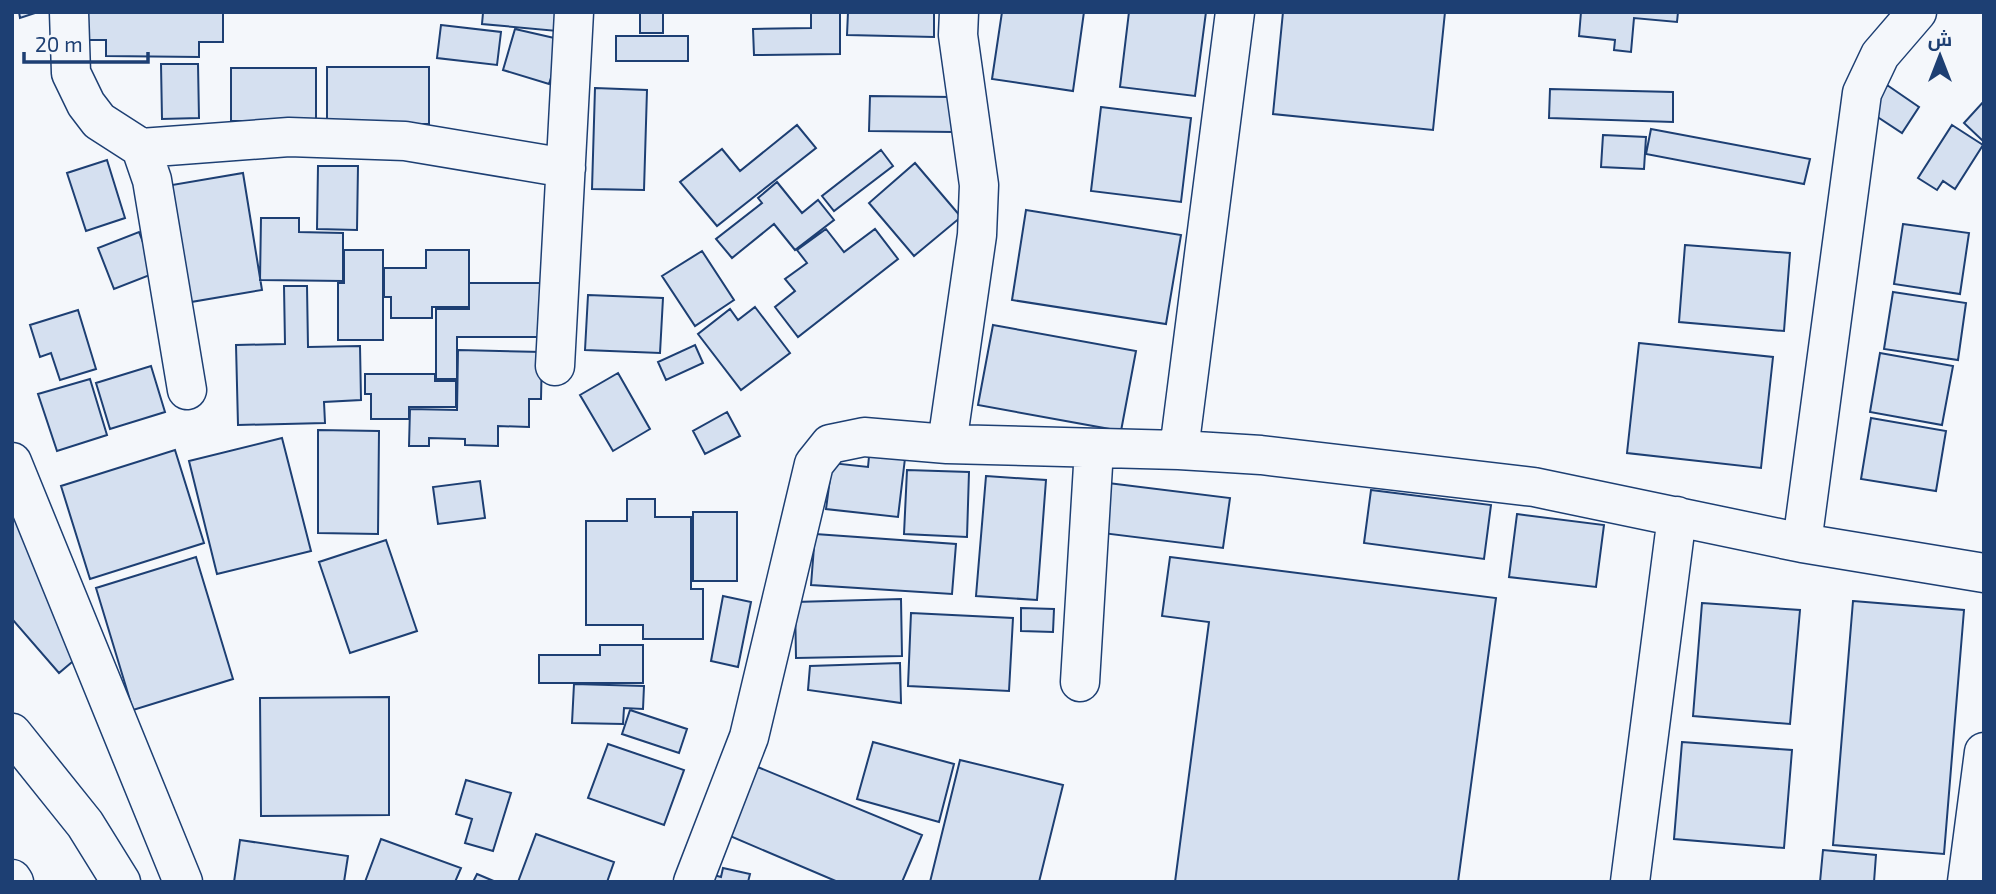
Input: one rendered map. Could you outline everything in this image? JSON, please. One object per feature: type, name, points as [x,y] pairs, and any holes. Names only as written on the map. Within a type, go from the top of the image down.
[{"type":"main road","points":[[69,12],[71,73],[86,104],[99,121],[141,148],[289,137],[405,141],[566,168]]},
{"type":"main road","points":[[555,366],[574,12]]},
{"type":"main road","points":[[947,444],[977,235],[979,185],[958,35],[959,12]]},
{"type":"main road","points":[[1178,450],[1235,12]]},
{"type":"main road","points":[[1802,543],[1862,93],[1880,55],[1917,12]]},
{"type":"main road","points":[[141,148],[152,180],[187,390]]},
{"type":"main road","points":[[692,882],[749,737],[814,464],[830,444],[864,438],[947,444],[1261,455],[1534,488],[1802,543],[1984,573]]},
{"type":"main road","points":[[1080,682],[1094,449]]},
{"type":"main road","points":[[12,462],[183,882]]},
{"type":"main road","points":[[1630,882],[1677,516]]},
{"type":"main road","points":[[12,733],[85,824],[121,882]]},
{"type":"main road","points":[[1967,882],[1984,752]]},
{"type":"building","points":[[19,12],[38,12],[20,18]]},
{"type":"building","points":[[88,12],[223,12],[223,42],[199,42],[199,57],[106,56],[106,40],[88,40]]},
{"type":"building","points":[[559,12],[557,31],[482,24],[483,13]]},
{"type":"building","points":[[640,12],[663,12],[663,33],[640,33]]},
{"type":"building","points":[[811,12],[840,12],[840,54],[754,55],[753,29],[811,28]]},
{"type":"building","points":[[848,12],[934,12],[934,37],[847,35]]},
{"type":"building","points":[[1002,12],[1084,12],[1073,91],[992,79]]},
{"type":"building","points":[[1129,12],[1206,12],[1195,96],[1120,87]]},
{"type":"building","points":[[1283,12],[1445,12],[1433,130],[1273,114]]},
{"type":"building","points":[[1581,12],[1678,12],[1677,22],[1634,18],[1631,52],[1614,50],[1615,40],[1579,36]]},
{"type":"building","points":[[441,25],[501,32],[497,65],[437,58]]},
{"type":"building","points":[[515,29],[563,40],[549,84],[503,70]]},
{"type":"building","points":[[616,36],[688,36],[688,61],[616,61]]},
{"type":"building","points":[[161,64],[198,64],[199,118],[162,119]]},
{"type":"building","points":[[327,67],[429,67],[429,124],[327,124]]},
{"type":"building","points":[[231,68],[316,68],[316,121],[231,121]]},
{"type":"building","points":[[1887,85],[1919,107],[1902,133],[1870,112]]},
{"type":"building","points":[[595,88],[647,90],[644,190],[592,189]]},
{"type":"building","points":[[1550,89],[1673,92],[1673,122],[1549,118]]},
{"type":"building","points":[[870,96],[953,97],[953,132],[869,131]]},
{"type":"building","points":[[1984,101],[1984,142],[1964,123]]},
{"type":"building","points":[[1101,107],[1191,118],[1181,202],[1091,191]]},
{"type":"building","points":[[797,125],[816,148],[717,226],[680,182],[722,149],[740,171]]},
{"type":"building","points":[[1952,125],[1983,145],[1955,189],[1943,181],[1937,190],[1918,178]]},
{"type":"building","points":[[1651,129],[1810,159],[1804,184],[1646,154]]},
{"type":"building","points":[[1603,135],[1646,137],[1644,169],[1601,167]]},
{"type":"building","points":[[881,150],[893,166],[834,211],[822,196]]},
{"type":"building","points":[[107,160],[125,218],[86,231],[67,173]]},
{"type":"building","points":[[915,163],[961,217],[914,256],[869,203]]},
{"type":"building","points":[[318,166],[358,166],[357,230],[317,229]]},
{"type":"building","points":[[243,173],[262,290],[191,302],[172,185]]},
{"type":"building","points":[[777,182],[802,213],[818,200],[834,220],[795,250],[774,224],[732,258],[716,239],[762,203],[758,198]]},
{"type":"building","points":[[1026,210],[1181,235],[1166,324],[1012,300]]},
{"type":"building","points":[[261,218],[299,218],[299,232],[343,233],[343,281],[260,280]]},
{"type":"building","points":[[1903,224],[1969,233],[1960,294],[1894,284]]},
{"type":"building","points":[[826,229],[844,252],[875,229],[898,259],[798,337],[775,307],[795,291],[785,279],[807,263],[797,250]]},
{"type":"building","points":[[139,232],[155,273],[114,289],[98,248]]},
{"type":"building","points":[[1685,245],[1790,253],[1784,331],[1679,322]]},
{"type":"building","points":[[344,250],[383,250],[383,340],[338,340],[338,283],[344,283]]},
{"type":"building","points":[[426,250],[469,250],[469,307],[432,307],[432,318],[391,318],[391,297],[384,297],[384,268],[426,268]]},
{"type":"building","points":[[702,251],[734,300],[695,326],[662,276]]},
{"type":"building","points":[[469,283],[545,283],[545,337],[457,337],[457,379],[436,379],[436,309],[469,309]]},
{"type":"building","points":[[284,286],[307,286],[308,347],[360,346],[361,400],[324,402],[325,423],[238,425],[236,345],[285,344]]},
{"type":"building","points":[[1893,292],[1966,303],[1958,360],[1884,349]]},
{"type":"building","points":[[588,295],[663,298],[660,353],[585,350]]},
{"type":"building","points":[[755,307],[790,353],[741,390],[698,334],[730,309],[738,320]]},
{"type":"building","points":[[78,310],[96,369],[60,380],[51,353],[40,357],[30,325]]},
{"type":"building","points":[[993,325],[1136,351],[1121,431],[978,405]]},
{"type":"building","points":[[1639,343],[1773,357],[1761,468],[1627,453]]},
{"type":"building","points":[[695,345],[703,363],[666,380],[658,362]]},
{"type":"building","points":[[458,350],[542,352],[541,399],[529,399],[529,427],[498,426],[498,446],[465,445],[465,439],[429,438],[429,446],[409,446],[410,409],[457,410]]},
{"type":"building","points":[[1880,353],[1953,366],[1942,425],[1870,412]]},
{"type":"building","points":[[151,366],[165,412],[110,429],[96,383]]},
{"type":"building","points":[[618,373],[650,429],[613,451],[580,395]]},
{"type":"building","points":[[365,374],[435,374],[435,381],[456,381],[456,407],[409,407],[409,419],[371,419],[371,394],[365,394]]},
{"type":"building","points":[[90,379],[107,435],[57,451],[38,394]]},
{"type":"building","points":[[727,412],[740,436],[705,454],[693,431]]},
{"type":"building","points":[[1871,418],[1946,431],[1936,491],[1861,479]]},
{"type":"building","points":[[318,430],[379,431],[378,534],[318,533]]},
{"type":"building","points":[[282,438],[311,551],[217,574],[189,461]]},
{"type":"building","points":[[870,446],[906,450],[898,517],[826,509],[832,463],[868,467]]},
{"type":"building","points":[[175,450],[204,543],[90,579],[61,486]]},
{"type":"building","points":[[907,470],[969,472],[967,537],[904,534]]},
{"type":"building","points":[[986,476],[1046,480],[1037,600],[976,596]]},
{"type":"building","points":[[480,481],[485,518],[438,524],[433,487]]},
{"type":"building","points":[[1108,483],[1230,498],[1223,548],[1102,533]]},
{"type":"building","points":[[12,489],[78,657],[59,673],[12,619]]},
{"type":"building","points":[[1371,490],[1491,505],[1484,559],[1364,543]]},
{"type":"building","points":[[627,499],[655,499],[655,517],[691,517],[691,589],[703,589],[703,639],[643,639],[643,625],[586,625],[586,521],[627,521]]},
{"type":"building","points":[[693,512],[737,512],[737,581],[693,581]]},
{"type":"building","points":[[1517,514],[1604,525],[1596,587],[1509,577]]},
{"type":"building","points":[[815,534],[956,544],[952,594],[811,585]]},
{"type":"building","points":[[386,540],[417,631],[350,653],[319,562]]},
{"type":"building","points":[[196,557],[233,679],[133,710],[96,588]]},
{"type":"building","points":[[1170,557],[1496,598],[1458,882],[1175,882],[1209,622],[1162,616]]},
{"type":"building","points":[[723,596],[751,602],[738,667],[711,661]]},
{"type":"building","points":[[901,599],[902,656],[796,658],[795,602]]},
{"type":"building","points":[[1853,601],[1964,610],[1944,854],[1833,845]]},
{"type":"building","points":[[1702,603],[1800,610],[1790,724],[1693,716]]},
{"type":"building","points":[[1021,608],[1054,609],[1053,632],[1021,631]]},
{"type":"building","points":[[911,613],[1013,618],[1009,691],[908,686]]},
{"type":"building","points":[[600,645],[643,645],[643,683],[539,683],[539,655],[600,655]]},
{"type":"building","points":[[900,663],[901,703],[808,690],[810,666]]},
{"type":"building","points":[[574,684],[644,686],[643,709],[624,708],[623,724],[572,723]]},
{"type":"building","points":[[389,697],[389,815],[261,816],[260,698]]},
{"type":"building","points":[[630,710],[687,729],[679,753],[622,734]]},
{"type":"building","points":[[873,742],[954,764],[939,822],[857,799]]},
{"type":"building","points":[[1682,742],[1792,750],[1784,848],[1674,839]]},
{"type":"building","points":[[608,744],[684,770],[664,825],[588,798]]},
{"type":"building","points":[[960,760],[1063,785],[1039,882],[930,882]]},
{"type":"building","points":[[753,765],[922,835],[902,882],[838,882],[723,833]]},
{"type":"building","points":[[466,780],[511,793],[493,851],[465,843],[472,819],[456,814]]},
{"type":"building","points":[[536,834],[614,862],[607,882],[518,882]]},
{"type":"building","points":[[381,839],[461,868],[455,882],[365,882]]},
{"type":"building","points":[[240,840],[348,856],[344,882],[234,882]]},
{"type":"building","points":[[1823,850],[1876,855],[1874,882],[1820,882]]},
{"type":"building","points":[[723,868],[750,874],[748,882],[692,882],[695,870],[721,877]]},
{"type":"building","points":[[477,874],[496,882],[473,882]]}]
